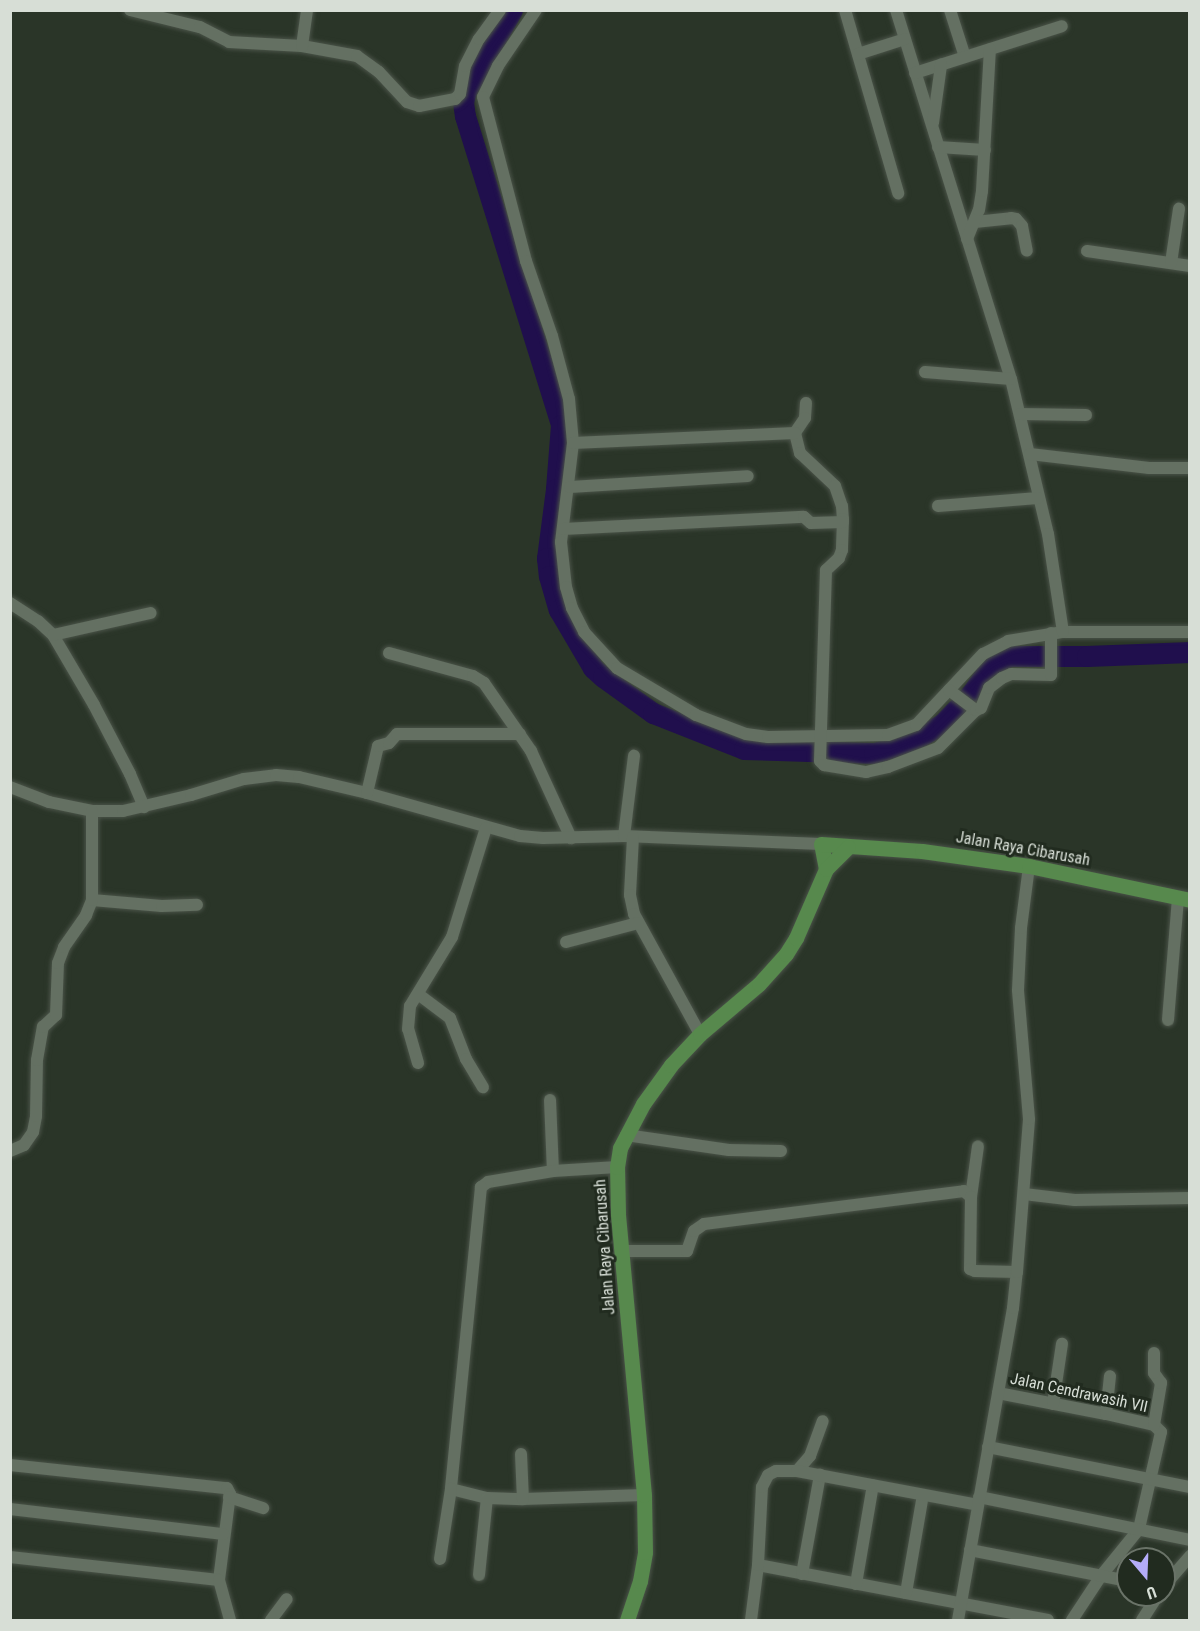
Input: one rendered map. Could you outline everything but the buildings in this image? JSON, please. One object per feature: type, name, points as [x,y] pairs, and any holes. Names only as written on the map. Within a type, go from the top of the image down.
[{"type":"main road","name":"Jalan Raya Cibarusah","points":[[821,844],[922,851],[1029,866],[1184,899]]},
{"type":"main road","points":[[821,844],[826,869]]},
{"type":"main road","name":"Jalan Raya Cibarusah","points":[[627,1620],[640,1581],[645,1552],[644,1495],[621,1251],[617,1167],[620,1148],[654,1087],[700,1034],[747,995],[786,954],[796,938],[826,869],[848,847]]},
{"type":"street","points":[[130,10],[200,27],[229,42],[302,46],[357,56],[379,72],[406,102],[430,106],[455,99],[460,94],[465,66],[479,39],[500,10]]},
{"type":"street","points":[[302,46],[307,10]]},
{"type":"street","points":[[536,10],[498,66],[483,97],[526,261],[563,371],[573,421],[570,487],[563,529],[562,566],[572,608],[591,640],[617,668],[664,697],[721,726],[820,746],[903,731],[916,724],[952,693],[983,654],[994,647],[1023,637],[1057,632],[1190,632]]},
{"type":"street","points":[[845,10],[898,194]]},
{"type":"street","points":[[806,403],[805,418],[795,433],[800,453],[835,486],[839,494],[843,522],[842,550],[839,558],[826,570],[820,746],[824,765],[858,771],[888,767],[938,748],[975,709],[981,708],[989,688],[1002,678],[1011,674],[1051,675],[1052,649],[1057,632],[1048,534],[1011,379],[896,10]]},
{"type":"street","points":[[952,11],[965,57]]},
{"type":"street","points":[[915,73],[1062,26]]},
{"type":"street","points":[[858,54],[905,39]]},
{"type":"street","points":[[967,239],[975,222],[982,191],[990,49]]},
{"type":"street","points":[[932,127],[940,65]]},
{"type":"street","points":[[938,147],[985,150]]},
{"type":"street","points":[[1171,263],[1179,209]]},
{"type":"street","points":[[975,222],[1017,219],[1024,232],[1027,251]]},
{"type":"street","points":[[1087,251],[1190,266]]},
{"type":"street","points":[[926,372],[1011,379]]},
{"type":"street","points":[[1020,414],[1086,415]]},
{"type":"street","points":[[573,443],[795,433]]},
{"type":"street","points":[[1030,454],[1149,468],[1190,468]]},
{"type":"street","points":[[570,487],[748,476]]},
{"type":"street","points":[[938,506],[1038,498]]},
{"type":"street","points":[[563,529],[804,517],[811,523],[843,522]]},
{"type":"street","points":[[10,603],[38,621],[54,635],[94,705],[130,774],[144,807]]},
{"type":"street","points":[[54,635],[151,613]]},
{"type":"street","points":[[389,653],[473,676],[494,696],[544,775],[571,838]]},
{"type":"street","points":[[952,693],[975,709]]},
{"type":"street","points":[[367,793],[378,746],[389,743],[397,734],[520,734]]},
{"type":"street","points":[[634,756],[628,836],[630,895],[638,923],[700,1034]]},
{"type":"street","points":[[10,787],[49,802],[92,812],[144,807],[244,779],[276,775],[299,777],[367,793],[520,836],[571,838],[628,836],[821,844]]},
{"type":"street","points":[[10,1151],[24,1145],[33,1132],[36,1116],[37,1060],[43,1027],[56,1015],[58,963],[64,947],[86,915],[92,900],[92,812]]},
{"type":"street","points":[[418,1063],[408,1018],[418,994],[452,937],[486,828]]},
{"type":"street","points":[[958,1620],[1017,1272],[1029,1119],[1018,990],[1021,928],[1029,866]]},
{"type":"street","points":[[1168,1020],[1184,899]]},
{"type":"street","points":[[92,900],[162,906],[197,905]]},
{"type":"street","points":[[566,942],[638,923]]},
{"type":"street","points":[[418,994],[450,1018],[466,1059],[483,1087]]},
{"type":"street","points":[[550,1100],[554,1171]]},
{"type":"street","points":[[626,1135],[729,1150],[782,1151]]},
{"type":"street","points":[[978,1146],[971,1197],[970,1269],[1017,1272]]},
{"type":"street","points":[[440,1559],[451,1489],[481,1187],[488,1182],[554,1171],[617,1167]]},
{"type":"street","points":[[621,1251],[687,1251],[694,1231],[704,1224],[964,1191],[971,1197]]},
{"type":"street","points":[[1024,1194],[1075,1200],[1190,1198]]},
{"type":"street","points":[[1053,1404],[1062,1344]]},
{"type":"street","points":[[1072,1620],[1101,1576],[1139,1529],[1162,1433],[1154,1425],[1161,1383],[1154,1373],[1154,1353]]},
{"type":"street","points":[[1106,1414],[1110,1376]]},
{"type":"street","name":"Jalan Cendrawasih VII","points":[[998,1393],[1154,1425]]},
{"type":"street","points":[[797,1471],[810,1456],[823,1421]]},
{"type":"street","points":[[988,1447],[1190,1487]]},
{"type":"street","points":[[521,1454],[523,1499]]},
{"type":"street","points":[[10,1465],[224,1487],[229,1491],[229,1497],[219,1580],[230,1620]]},
{"type":"street","points":[[751,1620],[758,1565],[762,1487],[768,1475],[776,1471],[820,1474],[922,1495],[979,1501],[1190,1540]]},
{"type":"street","points":[[802,1574],[820,1474]]},
{"type":"street","points":[[856,1584],[873,1485]]},
{"type":"street","points":[[451,1489],[487,1498],[644,1495]]},
{"type":"street","points":[[906,1593],[922,1495]]},
{"type":"street","points":[[229,1497],[263,1508]]},
{"type":"street","points":[[479,1575],[487,1498]]},
{"type":"street","points":[[10,1509],[224,1534]]},
{"type":"street","points":[[970,1550],[1116,1579]]},
{"type":"street","points":[[1176,1572],[1190,1556]]},
{"type":"street","points":[[10,1557],[219,1580]]},
{"type":"street","points":[[758,1565],[1048,1620]]},
{"type":"street","points":[[271,1620],[287,1599]]},
{"type":"street","points":[[1142,1620],[1150,1607]]},
{"type":"waterway","points":[[512,10],[466,91],[463,102],[465,116],[561,425],[547,558],[549,576],[559,610],[593,668],[653,713],[744,749],[874,753],[909,743],[943,723],[971,694],[990,667],[1009,656],[1190,652]]}]
